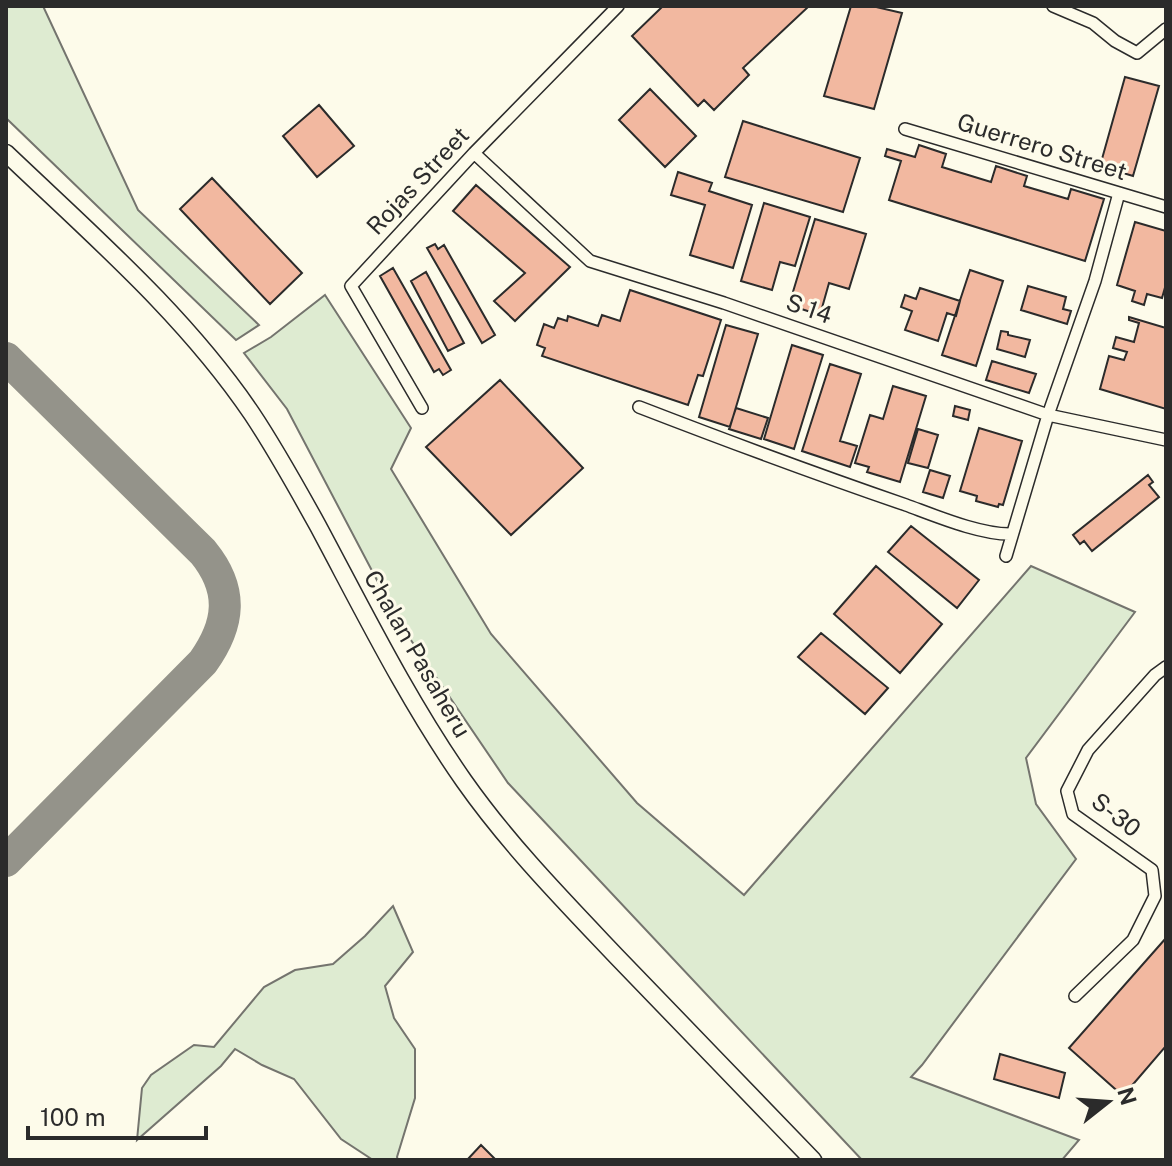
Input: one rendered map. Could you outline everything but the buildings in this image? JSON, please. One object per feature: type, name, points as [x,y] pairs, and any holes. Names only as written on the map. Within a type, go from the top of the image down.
[{"type":"main road","name":"Chalan Pasaheru","points":[[6,153],[160,302],[234,388],[273,446],[425,720],[485,810],[541,877],[813,1160]]},
{"type":"street","name":"Rojas Street","points":[[422,408],[351,286],[474,153],[618,6]]},
{"type":"street","points":[[1053,6],[1093,23],[1115,41],[1137,53],[1166,29]]},
{"type":"street","name":"Guerrero Street","points":[[905,129],[1166,207]]},
{"type":"street","name":"S 14","points":[[474,153],[590,261],[724,303],[1048,415],[1166,440]]},
{"type":"street","points":[[1006,556],[1048,415],[1095,281],[1119,193]]},
{"type":"street","points":[[639,407],[831,480],[957,523],[1012,534]]},
{"type":"street","name":"S-30","points":[[1075,996],[1133,940],[1155,896],[1152,870],[1073,814],[1067,791],[1088,750],[1155,675],[1166,667]]},
{"type":"street","points":[[1155,675],[1166,682]]},
{"type":"green space","points":[[6,6],[43,6],[138,210],[259,325],[236,340],[6,118]]},
{"type":"green space","points":[[325,295],[411,428],[391,469],[491,634],[637,803],[744,895],[1031,566],[1135,612],[1026,758],[1036,804],[1076,859],[911,1077],[1079,1140],[1062,1160],[862,1160],[508,783],[400,624],[287,409],[244,353],[271,337]]},
{"type":"green space","points":[[393,906],[413,952],[385,986],[394,1018],[415,1049],[415,1098],[398,1160],[373,1160],[341,1139],[294,1079],[235,1049],[221,1066],[137,1140],[142,1088],[151,1075],[194,1045],[214,1047],[264,987],[295,970],[333,964]]},
{"type":"taxiway","points":[[6,358],[203,552],[220,580],[225,607],[219,634],[203,662],[6,861]]}]
